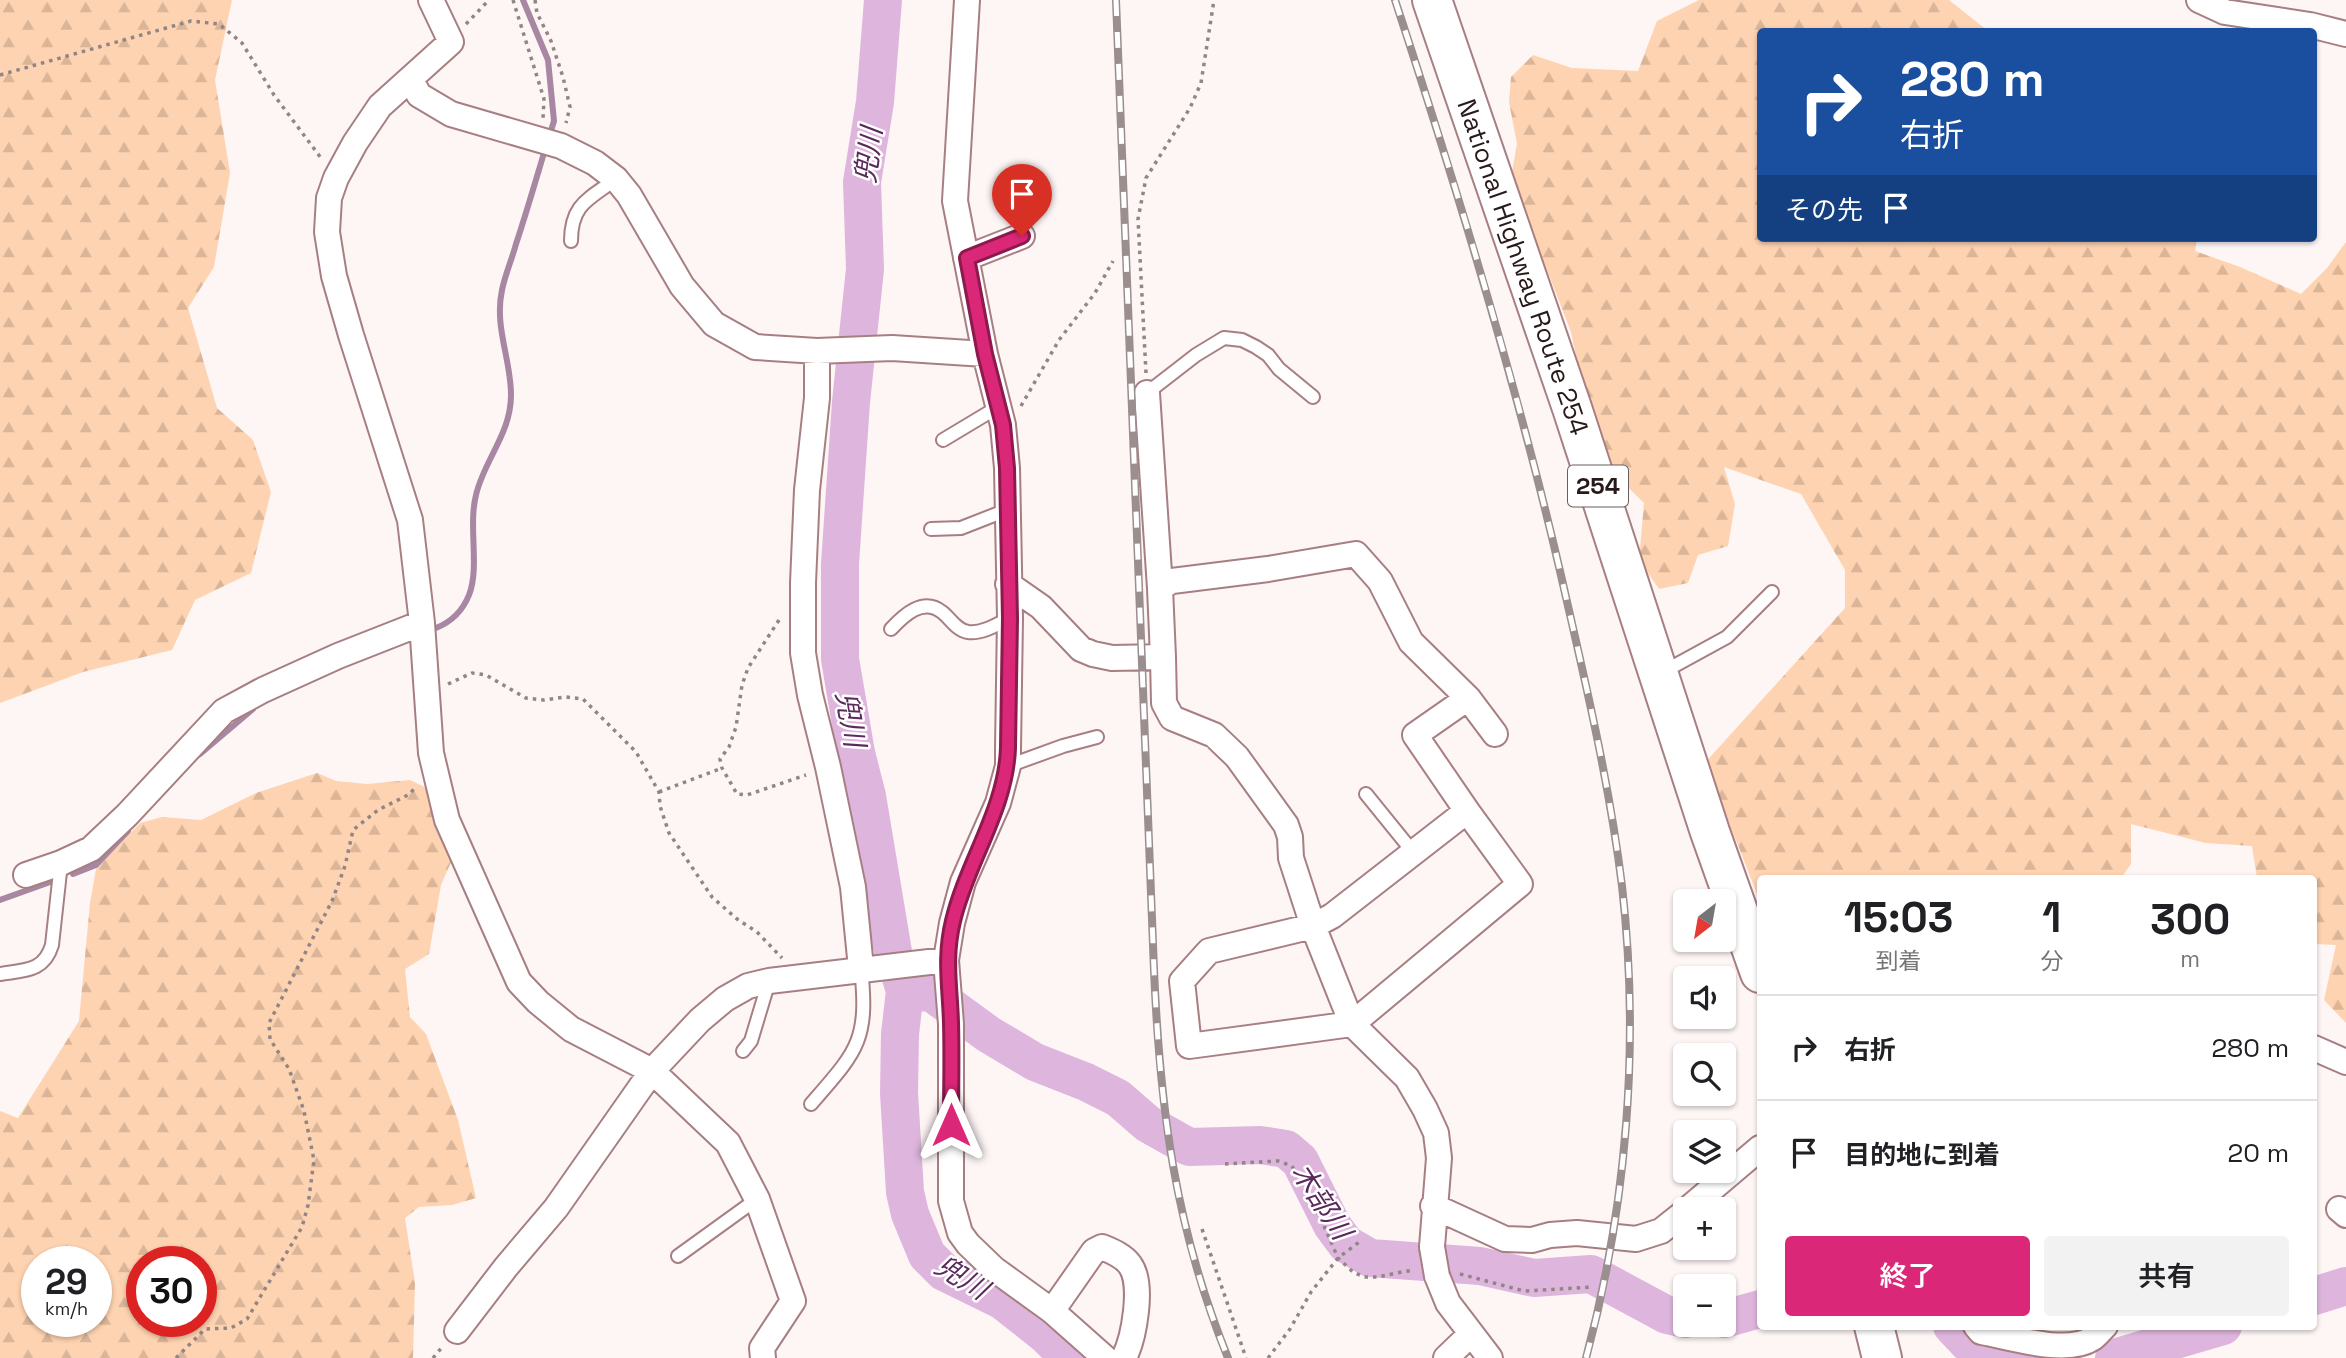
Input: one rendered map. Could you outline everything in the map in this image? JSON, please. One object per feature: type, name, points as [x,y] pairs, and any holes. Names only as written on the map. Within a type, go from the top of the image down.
[{"type":"highway","name":"National Highway Route 254","points":[[1432,0],[1572,408],[1710,832],[1757,965]]},
{"type":"highway","points":[[1875,1330],[1882,1358]]},
{"type":"street","points":[[431,0],[451,42],[380,106],[355,143],[336,178],[329,198],[327,232],[334,276],[351,335],[410,520],[422,623],[433,761],[447,820],[519,982],[571,1029],[652,1071],[727,1143],[757,1199],[793,1301],[762,1348],[763,1358]]},
{"type":"street","points":[[967,0],[955,201],[1000,416],[1007,510],[1010,618],[1007,766],[998,803],[963,882],[941,960],[949,991],[951,1024],[951,1201],[960,1233],[968,1244],[1052,1311],[1105,1358]]},
{"type":"street","points":[[2199,0],[2225,12],[2346,33]]},
{"type":"street","points":[[411,79],[419,95],[451,114],[561,146],[595,163],[616,179],[682,286],[715,324],[755,347],[825,350],[892,348],[985,354]]},
{"type":"street","points":[[967,258],[1022,236]]},
{"type":"street","points":[[825,350],[807,489],[803,653],[853,887],[866,968]]},
{"type":"street","points":[[1147,393],[1160,588],[1164,703],[1171,718],[1214,735],[1229,750],[1286,825],[1290,837],[1291,858],[1313,926],[1352,1024],[1406,1078],[1436,1133],[1439,1158],[1433,1206],[1432,1247],[1437,1273],[1448,1303],[1490,1358]]},
{"type":"street","points":[[1160,588],[1172,581],[1356,554],[1380,581],[1411,642],[1468,698],[1496,734]]},
{"type":"street","points":[[1008,584],[1041,607],[1081,649],[1112,658],[1163,657]]},
{"type":"street","points":[[26,875],[91,849],[225,711],[263,690],[338,656],[422,623]]},
{"type":"street","points":[[1467,811],[1332,916],[1313,926],[1209,951],[1182,981],[1189,1046],[1352,1024],[1520,884],[1415,735],[1468,698]]},
{"type":"street","points":[[457,1331],[506,1267],[556,1209],[652,1071],[699,1020],[725,999],[748,986],[780,979],[941,960]]},
{"type":"street","points":[[2317,1049],[2346,1062]]},
{"type":"street","points":[[1702,1197],[1757,1150]]},
{"type":"street","points":[[1433,1206],[1504,1239],[1516,1241],[1577,1233],[1636,1239],[1661,1231],[1673,1221]]},
{"type":"street","points":[[1052,1311],[1094,1251],[1102,1247],[1113,1252],[1129,1263],[1135,1272],[1138,1308],[1125,1358]]},
{"type":"street","points":[[1979,1330],[2046,1345],[2074,1345],[2092,1339],[2101,1330]]},
{"type":"street","points":[[1446,1358],[1471,1334]]},
{"type":"lane","points":[[571,241],[571,221],[583,203],[616,179]]},
{"type":"lane","points":[[1147,393],[1196,355],[1224,338],[1241,340],[1256,347],[1313,397]]},
{"type":"lane","points":[[943,440],[1000,416]]},
{"type":"lane","points":[[931,529],[961,528],[1007,510]]},
{"type":"lane","points":[[1660,674],[1727,637],[1772,592]]},
{"type":"lane","points":[[891,629],[901,618],[924,606],[933,607],[957,628],[966,632],[976,632],[1010,618]]},
{"type":"lane","points":[[1007,766],[1097,737]]},
{"type":"lane","points":[[1366,794],[1413,852]]},
{"type":"lane","points":[[0,974],[37,967],[48,958],[52,945],[61,863]]},
{"type":"lane","points":[[811,1104],[849,1061],[857,1046],[863,1023],[866,968]]},
{"type":"lane","points":[[743,1051],[751,1041],[780,979]]},
{"type":"lane","points":[[678,1256],[757,1199]]},
{"type":"path","points":[[451,42],[489,0]]},
{"type":"path","points":[[513,0],[544,99],[543,118],[537,139]]},
{"type":"path","points":[[535,0],[537,13],[551,41],[563,77],[570,107],[561,146]]},
{"type":"path","points":[[1147,393],[1138,219],[1146,178],[1190,108],[1201,83],[1214,0]]},
{"type":"path","points":[[0,75],[191,21],[219,24],[242,43],[274,95],[336,178]]},
{"type":"path","points":[[1000,416],[1018,411],[1059,340],[1095,293],[1113,261]]},
{"type":"path","points":[[803,583],[748,668],[742,685],[736,727],[729,747],[720,759],[722,768],[737,794],[747,795],[828,767]]},
{"type":"path","points":[[426,691],[472,673],[486,675],[526,698],[583,699],[636,752],[659,792],[660,806],[669,833],[712,897],[757,932],[780,955],[780,979]]},
{"type":"path","points":[[176,1358],[205,1329],[231,1328],[247,1320],[302,1227],[314,1160],[304,1111],[289,1069],[270,1039],[269,1023],[332,901],[345,866],[353,830],[378,810],[410,794],[433,761]]},
{"type":"path","points":[[659,792],[722,768]]},
{"type":"path","points":[[1225,1164],[1279,1161],[1292,1166],[1321,1219],[1338,1258],[1353,1272],[1364,1277],[1406,1271],[1437,1273],[1524,1291],[1592,1287]]},
{"type":"path","points":[[1202,1229],[1246,1358]]},
{"type":"path","points":[[1268,1358],[1290,1329],[1311,1292],[1338,1258],[1362,1240]]},
{"type":"green space","points":[[0,0],[232,0],[215,80],[230,173],[214,267],[188,308],[217,408],[253,440],[271,492],[251,573],[195,600],[172,650],[83,672],[0,703]]},
{"type":"green space","points":[[1699,0],[1949,0],[1984,28],[1757,28],[1757,242],[2196,242],[2195,251],[2301,294],[2327,268],[2346,242],[2346,1023],[2324,1000],[2336,945],[2317,944],[2317,875],[2257,875],[2252,846],[2206,843],[2131,824],[2131,864],[2123,875],[1757,875],[1757,894],[1702,766],[1845,608],[1845,570],[1801,494],[1724,467],[1735,504],[1728,546],[1698,555],[1688,583],[1659,589],[1639,560],[1644,503],[1604,464],[1583,389],[1571,332],[1511,177],[1517,144],[1509,102],[1511,77],[1533,55],[1572,68],[1638,71],[1657,21]]},
{"type":"green space","points":[[317,773],[336,781],[367,784],[410,780],[431,790],[452,860],[441,885],[429,954],[405,969],[410,1017],[426,1034],[458,1120],[476,1198],[452,1205],[419,1207],[405,1218],[415,1283],[413,1358],[0,1358],[0,1111],[18,1118],[79,1021],[90,903],[96,869],[140,823],[162,817],[201,820],[256,793]]},
{"type":"waterway","points":[[523,0],[548,60],[554,121],[549,137]]},
{"type":"waterway","name":"兜川","points":[[883,0],[875,102],[862,182],[865,269],[851,402],[840,564],[840,659],[856,753],[867,796],[893,952],[905,991],[900,1034],[899,1093],[905,1192],[910,1214],[927,1255],[944,1272],[1003,1301],[1046,1335],[1069,1358]]},
{"type":"waterway","points":[[436,628],[460,610],[472,584],[476,495],[502,435],[510,409],[510,382],[500,317],[502,290],[544,153]]},
{"type":"waterway","points":[[200,754],[253,709]]},
{"type":"waterway","points":[[73,874],[96,865],[128,831]]},
{"type":"waterway","points":[[0,900],[53,881]]},
{"type":"waterway","name":"木部川","points":[[905,991],[932,993],[988,1034],[1035,1062],[1118,1098],[1148,1124],[1189,1147],[1260,1145],[1286,1149],[1300,1161],[1332,1225],[1346,1244],[1370,1258],[1480,1266],[1534,1278],[1591,1274],[1673,1316]]},
{"type":"waterway","name":"木部川","points":[[2317,1295],[2346,1286]]},
{"type":"waterway","name":"木部川","points":[[1736,1316],[1757,1310]]},
{"type":"waterway","name":"木部川","points":[[1956,1330],[1968,1343],[2041,1358]]},
{"type":"waterway","name":"木部川","points":[[2114,1358],[2209,1330]]},
{"type":"railway","points":[[1116,0],[1154,970],[1161,1071],[1173,1167],[1183,1215],[1195,1262],[1228,1358]]},
{"type":"railway","points":[[1395,0],[1463,212],[1543,499],[1587,689],[1617,846],[1630,1005],[1626,1124],[1611,1242],[1586,1358]]},
{"type":"route","points":[[951,1125],[951,1024],[946,960],[963,882],[998,803],[1007,766],[1008,748],[1010,618],[1007,468],[1003,425],[985,354],[967,258],[1022,236]]}]
